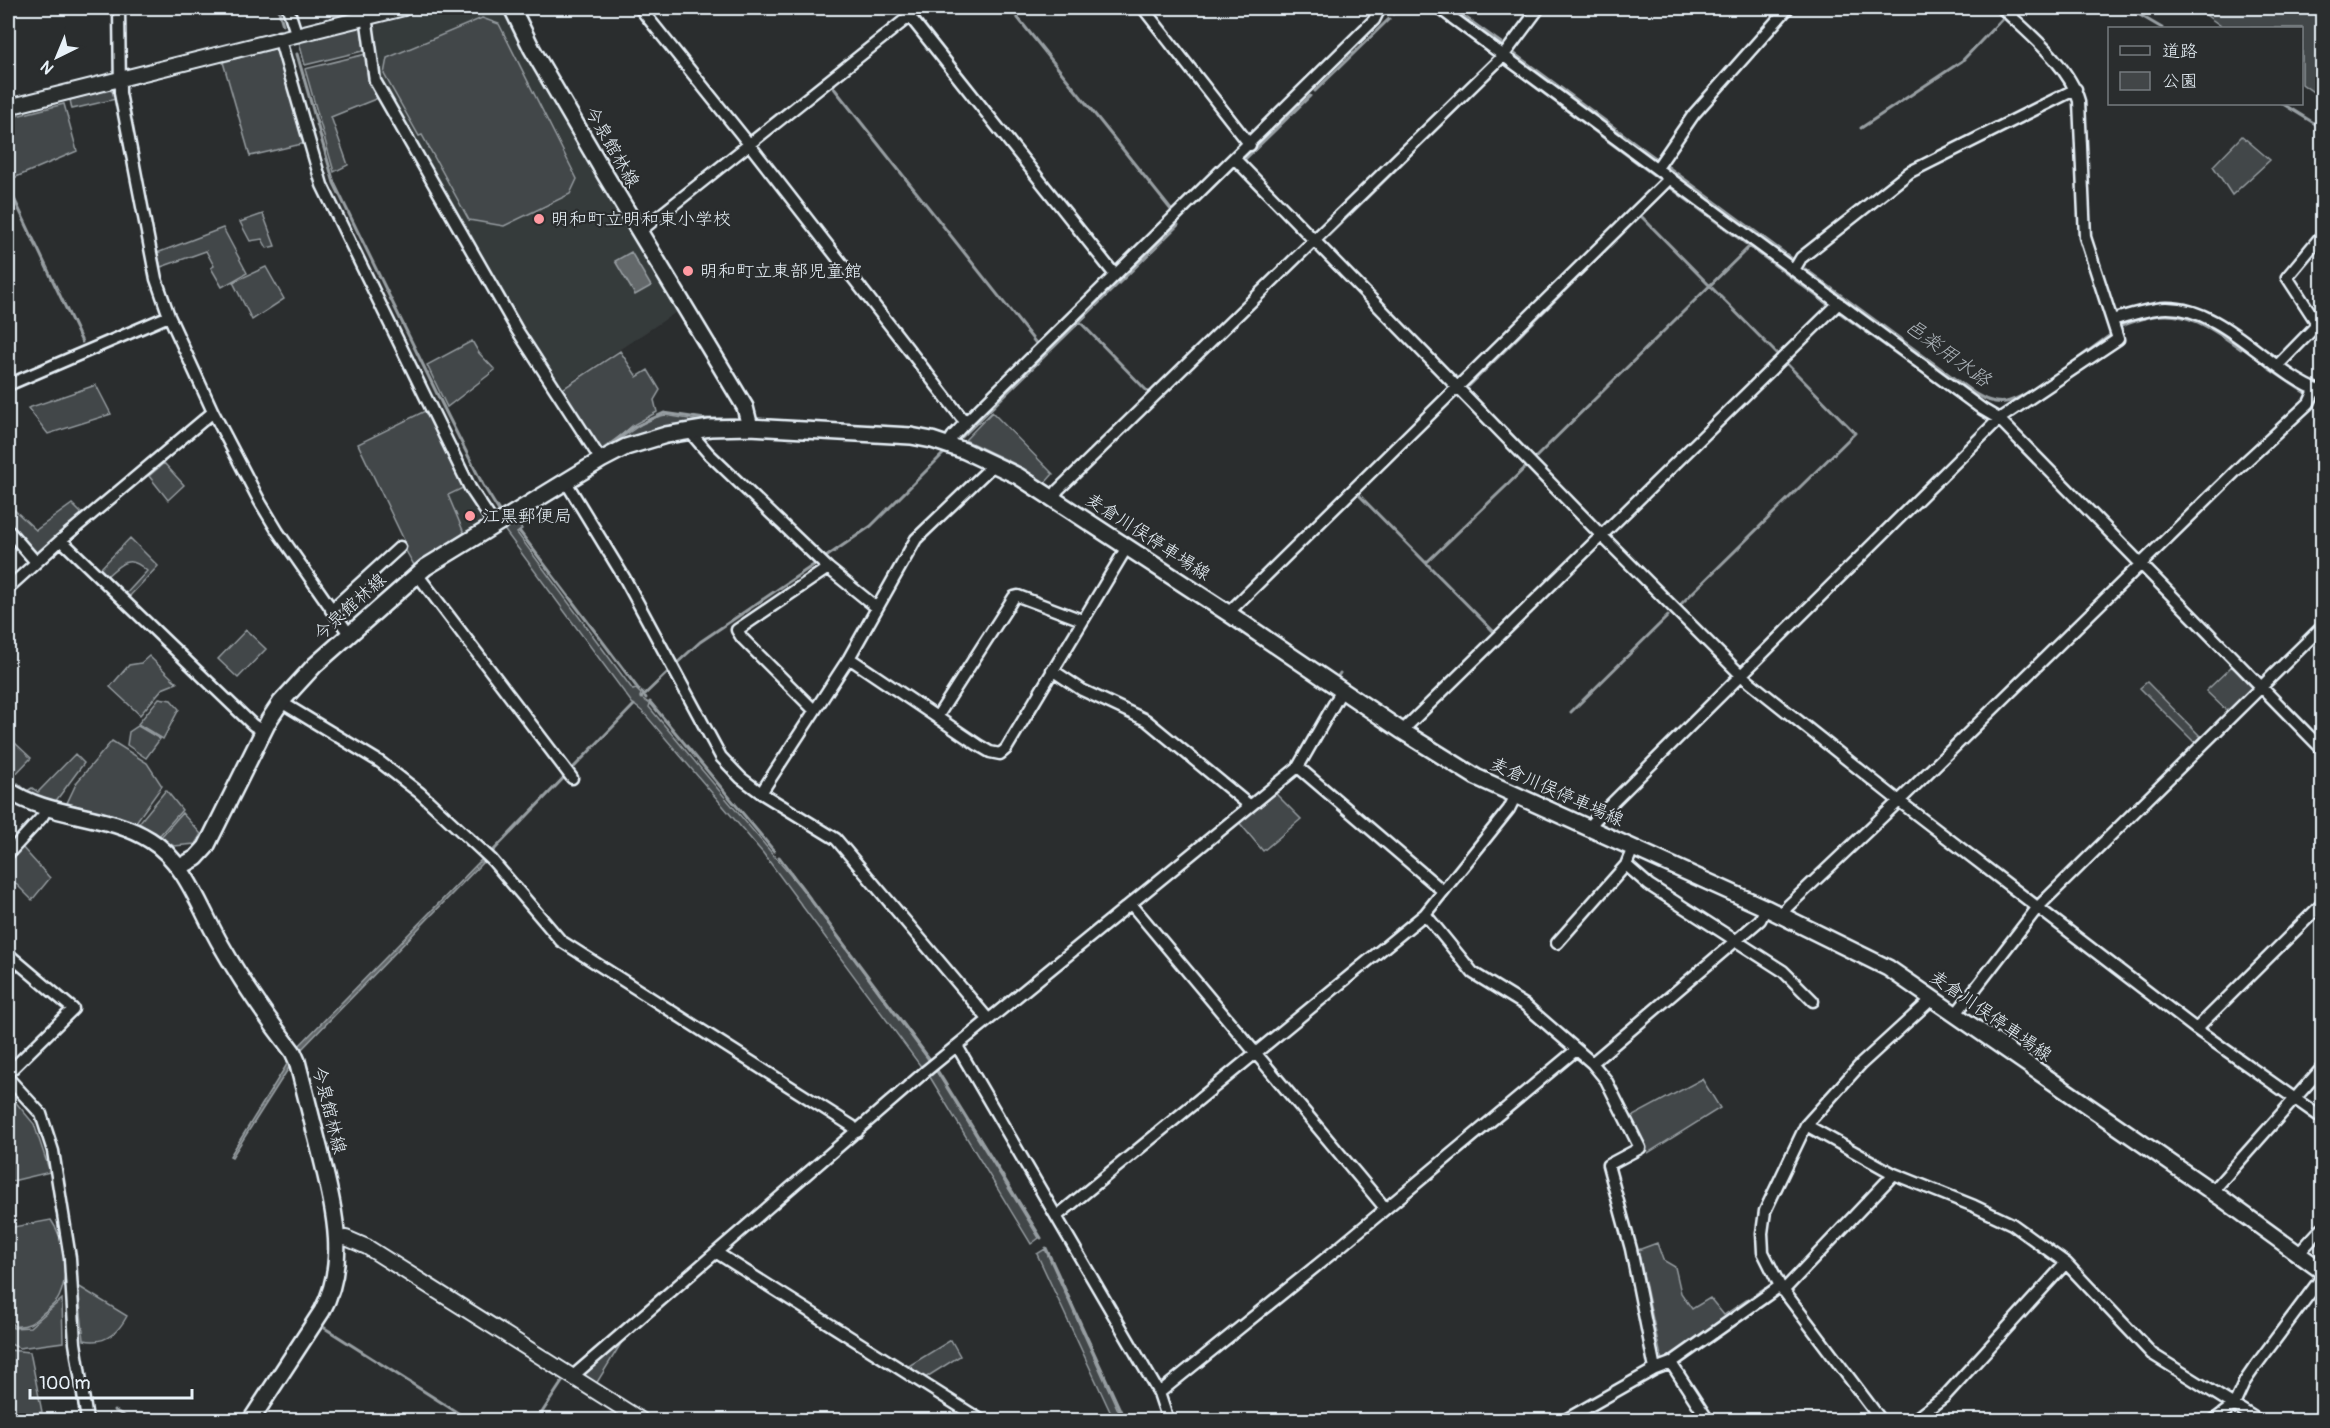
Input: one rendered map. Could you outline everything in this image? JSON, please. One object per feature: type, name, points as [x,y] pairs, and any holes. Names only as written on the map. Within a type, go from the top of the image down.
[{"type":"main road","name":"今泉館林線","points":[[250,1420],[328,1299],[335,1274],[337,1239],[328,1184],[293,1052],[237,972],[192,893],[180,867],[196,858],[206,847],[263,731],[281,702],[315,665],[417,574],[494,524],[601,460],[645,441],[711,428],[750,427],[745,407],[532,49],[512,8]]},
{"type":"main road","name":"麦倉川俣停車場線","points":[[750,427],[889,434],[922,438],[993,463],[1053,498],[1402,731],[1476,777],[1766,908],[1888,968],[2212,1192],[2322,1271]]},
{"type":"main road","points":[[8,790],[48,807],[141,835],[160,847],[180,867]]},
{"type":"street","points":[[119,8],[120,93],[156,279],[169,316],[213,412],[260,502],[349,634]]},
{"type":"street","points":[[288,8],[296,33]]},
{"type":"street","points":[[8,106],[404,8]]},
{"type":"street","points":[[640,8],[961,417],[967,421]]},
{"type":"street","points":[[639,232],[907,12],[920,8]]},
{"type":"street","points":[[1143,8],[1250,145]]},
{"type":"street","points":[[947,445],[967,421],[1250,145],[1374,20],[1380,8]]},
{"type":"street","points":[[1439,8],[1982,409],[1999,419],[2322,749]]},
{"type":"street","points":[[1053,498],[1058,490],[1504,55],[1539,8]]},
{"type":"street","points":[[1657,168],[1698,109],[1788,8]]},
{"type":"street","points":[[1589,828],[1999,419],[2118,339],[2085,237],[2079,101],[2076,89],[2066,73],[2002,8]]},
{"type":"street","points":[[907,12],[1115,275]]},
{"type":"street","points":[[366,16],[375,81],[517,330],[601,460]]},
{"type":"street","points":[[279,38],[322,184],[470,488],[494,524]]},
{"type":"street","points":[[1794,270],[1801,258],[1910,172],[2076,89]]},
{"type":"street","points":[[1235,159],[1602,536],[1742,676],[1899,801],[2196,1029],[2322,1118]]},
{"type":"street","points":[[1228,613],[1670,178]]},
{"type":"street","points":[[2277,366],[2315,327],[2315,320],[2288,277],[2322,235]]},
{"type":"street","points":[[1402,731],[1839,303]]},
{"type":"street","points":[[1781,915],[2319,391],[2277,366],[2212,320],[2198,314],[2168,308],[2152,309],[2112,320]]},
{"type":"street","points":[[8,385],[169,316]]},
{"type":"street","points":[[8,588],[61,540],[213,412]]},
{"type":"street","points":[[690,432],[708,453],[828,568],[876,607]]},
{"type":"street","points":[[761,793],[849,657],[916,539],[993,463]]},
{"type":"street","points":[[566,482],[625,579],[713,746],[741,778],[761,793],[836,839],[988,1019]]},
{"type":"street","points":[[8,530],[36,562]]},
{"type":"street","points":[[61,540],[253,725],[263,731]]},
{"type":"street","points":[[331,610],[400,547]]},
{"type":"street","points":[[849,657],[978,745],[990,752],[1000,754],[1006,749],[1127,547]]},
{"type":"street","points":[[814,710],[742,638],[737,630],[828,568]]},
{"type":"street","points":[[417,574],[572,778]]},
{"type":"street","points":[[937,717],[1014,597],[1018,596],[1082,620]]},
{"type":"street","points":[[1955,1015],[2038,907],[2322,627]]},
{"type":"street","points":[[1052,670],[1082,690],[1146,720],[1249,805]]},
{"type":"street","points":[[573,1376],[988,1019],[1249,805],[1299,767],[1342,690]]},
{"type":"street","points":[[281,702],[380,762],[420,793],[492,860],[561,941],[852,1126],[857,1132]]},
{"type":"street","points":[[1299,767],[1443,891]]},
{"type":"street","points":[[1057,1216],[1425,914],[1509,809],[1516,795]]},
{"type":"street","points":[[8,854],[42,817],[48,807]]},
{"type":"street","points":[[1557,943],[1626,865],[1634,848]]},
{"type":"street","points":[[1626,865],[1650,885],[1783,970],[1813,1000]]},
{"type":"street","points":[[1131,904],[1385,1208]]},
{"type":"street","points":[[2196,1029],[2322,904]]},
{"type":"street","points":[[1592,1063],[1760,920],[1766,908]]},
{"type":"street","points":[[1425,914],[1473,973],[1525,1005],[1592,1063],[1606,1080],[1640,1148],[1608,1164],[1631,1249],[1655,1369]]},
{"type":"street","points":[[8,954],[73,1009],[8,1076],[41,1114],[53,1151],[70,1258],[75,1343],[87,1420]]},
{"type":"street","points":[[1881,1420],[1781,1288],[1763,1252],[1761,1233],[1765,1211],[1806,1125],[1861,1064],[1932,999]]},
{"type":"street","points":[[957,1046],[1159,1394],[1168,1420]]},
{"type":"street","points":[[1159,1394],[1576,1050]]},
{"type":"street","points":[[2212,1192],[2322,1068]]},
{"type":"street","points":[[1806,1125],[1894,1174],[1994,1214],[2012,1224],[2066,1263],[2152,1354],[2258,1420]]},
{"type":"street","points":[[1565,1420],[1655,1369],[1671,1363],[1781,1288],[1894,1174]]},
{"type":"street","points":[[2299,1253],[2322,1228]]},
{"type":"street","points":[[337,1239],[346,1238],[367,1247],[641,1420]]},
{"type":"street","points":[[717,1253],[981,1420]]},
{"type":"street","points":[[1914,1420],[1945,1396],[2066,1263]]},
{"type":"street","points":[[2214,1420],[2234,1406],[2245,1381],[2322,1277]]},
{"type":"street","points":[[1671,1363],[1708,1420]]},
{"type":"shaded area","name":"明和町立明和東小学校","points":[[445,8],[504,8],[523,50],[602,187],[678,311],[561,388],[521,329],[434,180],[381,80],[374,28],[378,24]]},
{"type":"shaded area","points":[[631,252],[651,286],[635,295],[615,261]]},
{"type":"shaded area","points":[[465,487],[487,520],[464,533],[447,495]]},
{"type":"shaded area","points":[[481,860],[483,862],[299,1052],[232,1157],[230,1156],[297,1048]]},
{"type":"green space","points":[[2196,8],[2316,8],[2322,12],[2322,98],[2303,85],[2303,27],[2223,27]]},
{"type":"green space","points":[[482,18],[499,24],[577,179],[570,194],[504,226],[469,220],[422,135],[419,136],[384,74],[387,58]]},
{"type":"green space","points":[[363,26],[367,50],[305,65],[299,42]]},
{"type":"green space","points":[[278,48],[306,143],[250,156],[223,62]]},
{"type":"green space","points":[[366,54],[370,83],[378,98],[331,117],[348,165],[334,172],[305,69]]},
{"type":"green space","points":[[109,89],[116,95],[116,99],[72,109],[70,100]]},
{"type":"green space","points":[[64,104],[77,151],[9,180],[8,118]]},
{"type":"green space","points":[[2242,136],[2270,160],[2232,195],[2213,166]]},
{"type":"green space","points":[[263,214],[275,246],[267,248],[262,239],[250,241],[240,222]]},
{"type":"green space","points":[[223,228],[247,273],[222,287],[211,268],[214,266],[206,251],[161,267],[157,253]]},
{"type":"green space","points":[[266,267],[284,299],[252,320],[233,282]]},
{"type":"green space","points":[[472,341],[479,353],[495,370],[447,407],[427,365]]},
{"type":"green space","points":[[620,351],[637,377],[648,370],[660,390],[654,400],[657,412],[633,425],[605,449],[649,419],[665,415],[708,422],[645,433],[602,451],[561,390]]},
{"type":"green space","points":[[96,385],[111,414],[48,434],[28,408]]},
{"type":"green space","points":[[427,410],[465,487],[448,495],[464,533],[414,565],[401,542],[404,540],[358,444]]},
{"type":"green space","points":[[992,412],[1053,474],[1045,483],[1017,465],[965,440]]},
{"type":"green space","points":[[164,463],[184,485],[168,500],[149,476]]},
{"type":"green space","points":[[8,504],[36,530],[72,504],[83,515],[37,554],[8,523]]},
{"type":"green space","points":[[515,521],[522,529],[517,533],[633,690],[636,689],[641,694],[640,697],[650,704],[649,707],[802,889],[930,1062],[922,1068],[763,853],[644,713],[632,703],[503,528]]},
{"type":"green space","points":[[130,538],[158,566],[127,599],[124,596],[147,571],[130,562],[121,564],[106,577],[99,570]]},
{"type":"green space","points":[[246,630],[266,649],[238,678],[218,659]]},
{"type":"green space","points":[[149,656],[177,683],[162,689],[140,715],[110,687],[129,665],[141,663]]},
{"type":"green space","points":[[2232,666],[2252,686],[2252,690],[2228,712],[2206,691]]},
{"type":"green space","points":[[2147,682],[2202,738],[2196,744],[2140,688]]},
{"type":"green space","points":[[159,698],[171,700],[179,709],[163,739],[138,724]]},
{"type":"green space","points":[[138,726],[160,739],[146,758],[127,745],[129,732]]},
{"type":"green space","points":[[112,741],[147,763],[162,786],[136,822],[67,803],[77,782]]},
{"type":"green space","points":[[8,743],[15,743],[31,758],[8,782]]},
{"type":"green space","points":[[75,754],[84,763],[55,802],[16,787],[18,783],[27,791],[32,788],[38,792]]},
{"type":"green space","points":[[166,790],[182,810],[159,836],[139,823]]},
{"type":"green space","points":[[1275,793],[1301,819],[1263,851],[1238,821]]},
{"type":"green space","points":[[182,813],[201,834],[195,844],[174,846],[160,838]]},
{"type":"green space","points":[[21,846],[50,878],[32,900],[8,876],[8,861]]},
{"type":"green space","points":[[936,1071],[1039,1238],[1031,1244],[930,1077]]},
{"type":"green space","points":[[1702,1079],[1720,1108],[1648,1153],[1631,1117]]},
{"type":"green space","points":[[8,1093],[34,1124],[50,1172],[8,1182]]},
{"type":"green space","points":[[51,1220],[63,1247],[65,1268],[59,1297],[30,1324],[14,1326],[8,1319],[8,1228]]},
{"type":"green space","points":[[1657,1243],[1663,1260],[1675,1267],[1681,1293],[1692,1309],[1710,1298],[1724,1315],[1764,1288],[1767,1292],[1681,1352],[1662,1361],[1638,1250]]},
{"type":"green space","points":[[1045,1249],[1122,1419],[1114,1420],[1037,1254]]},
{"type":"green space","points":[[78,1286],[127,1316],[110,1336],[98,1341],[84,1340]]},
{"type":"green space","points":[[62,1299],[63,1342],[19,1348],[8,1343],[8,1321],[13,1328],[30,1327]]},
{"type":"green space","points":[[625,1337],[596,1384],[585,1377],[586,1371]]},
{"type":"green space","points":[[951,1340],[960,1356],[925,1378],[907,1367]]},
{"type":"green space","points":[[8,1350],[30,1352],[42,1412],[32,1414],[32,1420],[8,1420]]},
{"type":"waterway","points":[[278,8],[283,25]]},
{"type":"waterway","points":[[930,8],[918,17],[1113,264]]},
{"type":"waterway","points":[[1010,8],[1172,211]]},
{"type":"waterway","points":[[1394,14],[1401,8]]},
{"type":"waterway","points":[[1429,8],[1662,181]]},
{"type":"waterway","name":"邑楽用水路","points":[[1452,8],[1504,45]]},
{"type":"waterway","points":[[2114,8],[2121,12],[2138,14],[2160,27]]},
{"type":"waterway","points":[[1861,128],[1962,61],[2003,18]]},
{"type":"waterway","points":[[1315,91],[1389,19]]},
{"type":"waterway","points":[[874,51],[909,24]]},
{"type":"waterway","name":"邑楽用水路","points":[[1512,52],[1654,157]]},
{"type":"waterway","points":[[297,54],[334,183],[445,410],[483,485],[499,511]]},
{"type":"waterway","points":[[1324,240],[1499,68]]},
{"type":"waterway","points":[[836,81],[833,87],[1039,347]]},
{"type":"waterway","points":[[1244,160],[1310,96]]},
{"type":"waterway","points":[[2285,105],[2322,128]]},
{"type":"waterway","name":"邑楽用水路","points":[[1664,164],[1795,261]]},
{"type":"waterway","points":[[1667,185],[1830,306]]},
{"type":"waterway","points":[[8,186],[82,342]]},
{"type":"waterway","points":[[1469,386],[1669,187]]},
{"type":"waterway","points":[[1641,216],[1779,356]]},
{"type":"waterway","points":[[962,437],[1178,225]]},
{"type":"waterway","points":[[1534,459],[1750,246]]},
{"type":"waterway","name":"邑楽用水路","points":[[1805,269],[1974,393],[1993,402],[2006,402],[2029,392],[2109,336]]},
{"type":"waterway","points":[[1836,310],[1973,409]]},
{"type":"waterway","name":"邑楽用水路","points":[[2121,326],[2154,316],[2178,316],[2200,323],[2241,349]]},
{"type":"waterway","points":[[1080,322],[1149,393]]},
{"type":"waterway","points":[[1682,603],[1855,433],[1786,363]]},
{"type":"waterway","name":"邑楽用水路","points":[[2268,368],[2304,392]]},
{"type":"waterway","name":"邑楽用水路","points":[[2317,399],[2322,401]]},
{"type":"waterway","points":[[605,448],[632,428],[664,413],[705,419],[735,419]]},
{"type":"waterway","points":[[823,559],[871,526],[945,452]]},
{"type":"waterway","points":[[1427,562],[1527,466]]},
{"type":"waterway","points":[[1359,491],[1357,493],[1495,633]]},
{"type":"waterway","points":[[520,532],[639,690]]},
{"type":"waterway","points":[[676,664],[700,642],[818,562]]},
{"type":"waterway","points":[[1571,712],[1668,616]]},
{"type":"waterway","points":[[641,698],[670,670]]},
{"type":"waterway","points":[[642,692],[646,698]]},
{"type":"waterway","points":[[650,702],[774,851]]},
{"type":"waterway","points":[[493,851],[634,705]]},
{"type":"waterway","points":[[779,857],[931,1061]]},
{"type":"waterway","points":[[935,1067],[1041,1238]]},
{"type":"waterway","points":[[1046,1248],[1122,1414]]},
{"type":"waterway","points":[[323,1327],[469,1420]]},
{"type":"waterway","points":[[537,1420],[562,1382]]},
{"type":"waterway","points":[[114,1410],[131,1420]]},
{"type":"place","name":"明和町立明和東小学校","points":[[539,219]]},
{"type":"place","name":"明和町立東部児童館","points":[[688,271]]},
{"type":"place","name":"江黒郵便局","points":[[470,516]]}]
